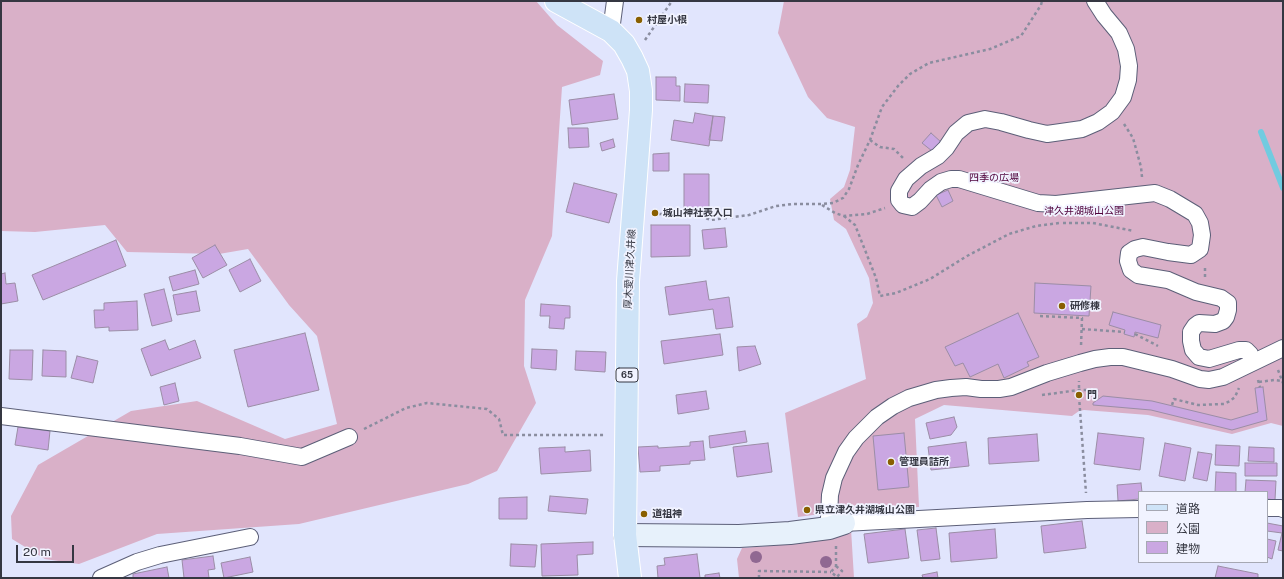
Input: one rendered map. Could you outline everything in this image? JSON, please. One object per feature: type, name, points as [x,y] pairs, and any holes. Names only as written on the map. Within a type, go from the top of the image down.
[{"type":"main road","name":"厚木愛川津久井線","points":[[556,1],[611,30],[624,44],[632,58],[638,71],[641,91],[628,281],[625,535],[630,578]]},
{"type":"street","points":[[611,30],[615,1]]},
{"type":"street","points":[[1095,1],[1118,33],[1126,49],[1129,66],[1128,80],[1123,97],[1112,112],[1098,122],[1082,129],[1048,134],[1001,122],[985,120],[968,123],[956,133],[946,148],[938,156],[921,166],[906,179],[899,191],[899,200],[903,205],[912,207],[931,189],[941,182],[951,179],[959,179],[1038,203],[1056,204],[1155,193],[1170,199],[1195,214],[1200,223],[1202,235],[1200,249],[1191,255],[1144,247],[1134,249],[1129,254],[1128,261],[1131,270],[1138,275],[1168,280],[1196,292],[1221,298],[1228,303],[1228,310],[1223,322],[1215,324],[1200,323],[1194,326],[1191,332],[1193,350],[1199,357],[1209,359],[1239,350],[1246,350],[1250,354],[1253,362]]},
{"type":"street","points":[[834,523],[830,495],[834,478],[839,466],[856,438],[877,417],[893,406],[909,398],[936,390],[966,387],[999,389],[1011,387],[1080,363],[1110,357],[1123,357],[1172,369],[1200,379],[1209,380],[1223,377],[1282,349]]},
{"type":"street","points":[[1,416],[240,446],[302,457],[349,436]]},
{"type":"street","points":[[1268,508],[1283,509]]},
{"type":"street","points":[[625,535],[739,536],[790,533],[834,523],[1087,510],[1138,509]]},
{"type":"street","points":[[101,578],[117,574],[160,555],[250,536]]},
{"type":"path","points":[[632,58],[672,1]]},
{"type":"path","points":[[632,215],[695,214],[711,220],[750,215],[776,206],[834,203],[843,198],[849,189],[882,107],[898,86],[910,74],[929,63],[990,50],[1021,36],[1041,5],[1042,1]]},
{"type":"path","points":[[1112,112],[1122,121],[1133,138],[1141,167],[1144,194]]},
{"type":"path","points":[[870,140],[880,147],[894,149],[905,160],[921,166]]},
{"type":"path","points":[[844,216],[867,214],[886,207],[899,200]]},
{"type":"path","points":[[822,204],[835,213],[844,216],[855,225],[880,296],[896,293],[930,279],[989,244],[1010,234],[1036,226],[1064,223],[1093,223],[1136,231]]},
{"type":"path","points":[[1040,316],[1082,318],[1079,411],[1087,510]]},
{"type":"path","points":[[1082,329],[1125,332]]},
{"type":"path","points":[[1135,334],[1161,348]]},
{"type":"path","points":[[1278,369],[1283,382]]},
{"type":"path","points":[[1260,387],[1259,382],[1274,380],[1283,382]]},
{"type":"path","points":[[1022,383],[1030,397],[1079,390],[1098,390],[1097,400]]},
{"type":"path","points":[[349,436],[406,408],[427,403],[487,410],[498,419],[503,435],[626,435]]},
{"type":"path","points":[[758,578],[759,571],[831,572],[837,578],[842,571],[836,566],[831,572]]},
{"type":"green space","points":[[1,1],[536,1],[557,25],[603,61],[600,75],[562,87],[552,236],[525,300],[524,366],[536,403],[497,471],[468,484],[299,524],[157,534],[79,564],[45,559],[12,539],[11,516],[38,465],[131,411],[197,401],[285,439],[337,424],[317,336],[289,305],[248,249],[219,254],[127,252],[105,225],[35,232],[1,231]]},
{"type":"green space","name":"津久井湖城山公園","points":[[784,1],[1283,1],[1283,426],[1271,423],[1232,434],[1148,415],[1084,410],[1079,411],[1072,416],[944,405],[915,419],[919,507],[843,511],[798,517],[785,413],[866,379],[857,324],[867,317],[873,303],[869,278],[846,229],[834,220],[830,199],[844,187],[850,170],[855,127],[827,118],[808,97],[778,33]]},
{"type":"green space","points":[[851,529],[854,578],[739,578],[737,559],[742,548],[825,540]]},
{"type":"building","points":[[656,77],[676,77],[676,86],[680,86],[680,101],[656,100]]},
{"type":"building","points":[[685,84],[709,85],[708,103],[684,102]]},
{"type":"building","points":[[614,94],[618,119],[572,125],[569,100]]},
{"type":"building","points":[[695,113],[713,116],[709,146],[671,140],[674,120],[693,123]]},
{"type":"building","points":[[713,116],[725,117],[722,141],[709,140]]},
{"type":"building","points":[[568,128],[588,128],[589,147],[569,148]]},
{"type":"building","points":[[931,133],[941,142],[932,151],[922,143]]},
{"type":"building","points":[[613,139],[615,147],[602,151],[600,143]]},
{"type":"building","points":[[669,153],[669,171],[653,171],[653,154]]},
{"type":"building","points":[[684,174],[709,174],[709,209],[684,209]]},
{"type":"building","points":[[574,183],[617,194],[609,223],[566,212]]},
{"type":"building","points":[[948,190],[953,201],[942,207],[936,195]]},
{"type":"building","points":[[651,225],[690,225],[690,256],[651,257]]},
{"type":"building","points":[[725,228],[727,247],[704,249],[702,230]]},
{"type":"building","points":[[116,240],[126,266],[43,300],[32,275]]},
{"type":"building","points":[[215,245],[227,265],[203,278],[192,258]]},
{"type":"building","points":[[250,259],[261,281],[240,292],[229,270]]},
{"type":"building","points":[[195,270],[199,284],[173,291],[169,277]]},
{"type":"building","points":[[5,273],[6,284],[15,283],[18,301],[1,304],[1,274]]},
{"type":"building","points":[[706,281],[709,300],[729,297],[733,327],[716,329],[713,309],[669,315],[665,287]]},
{"type":"building","name":"研修棟","points":[[1035,283],[1091,286],[1089,316],[1034,313]]},
{"type":"building","points":[[164,289],[172,321],[152,326],[144,294]]},
{"type":"building","points":[[196,291],[200,311],[177,315],[173,295]]},
{"type":"building","points":[[137,301],[138,330],[109,331],[109,327],[95,328],[94,310],[104,310],[104,303]]},
{"type":"building","points":[[541,304],[570,306],[570,318],[565,318],[564,329],[549,328],[550,316],[540,316]]},
{"type":"building","points":[[1113,312],[1161,325],[1158,338],[1135,332],[1134,337],[1124,334],[1125,330],[1109,325]]},
{"type":"building","points":[[1018,313],[1039,357],[1027,362],[1029,366],[1004,378],[998,364],[970,377],[963,363],[955,366],[945,347]]},
{"type":"building","points":[[305,333],[319,390],[248,407],[234,350]]},
{"type":"building","points":[[720,334],[723,355],[664,364],[661,341]]},
{"type":"building","points":[[165,340],[169,350],[195,340],[201,358],[151,376],[141,349]]},
{"type":"building","points":[[755,346],[761,364],[739,371],[737,347]]},
{"type":"building","points":[[532,349],[557,350],[556,370],[531,368]]},
{"type":"building","points":[[10,350],[33,350],[32,380],[9,379]]},
{"type":"building","points":[[43,350],[66,351],[66,377],[42,376]]},
{"type":"building","points":[[576,351],[606,352],[605,372],[575,370]]},
{"type":"building","points":[[77,356],[98,361],[93,383],[71,378]]},
{"type":"building","points":[[175,383],[179,401],[164,405],[160,387]]},
{"type":"building","points":[[1263,387],[1267,420],[1232,430],[1151,410],[1093,405],[1093,403],[1103,396],[1152,401],[1231,420],[1258,412],[1255,388]]},
{"type":"building","points":[[706,391],[709,409],[678,414],[676,395]]},
{"type":"building","points":[[954,417],[957,427],[951,435],[930,439],[926,423]]},
{"type":"building","points":[[18,427],[50,431],[48,450],[15,445]]},
{"type":"building","points":[[745,431],[747,442],[710,448],[709,436]]},
{"type":"building","name":"管理員詰所","points":[[904,433],[909,487],[878,490],[873,436]]},
{"type":"building","points":[[1098,433],[1144,438],[1140,470],[1094,464]]},
{"type":"building","points":[[1037,434],[1039,461],[989,464],[988,438]]},
{"type":"building","points":[[703,441],[705,460],[690,461],[690,464],[660,466],[660,471],[640,472],[638,447],[658,446],[658,448],[690,446],[690,442]]},
{"type":"building","points":[[966,442],[969,466],[931,470],[928,447]]},
{"type":"building","points":[[768,443],[772,472],[737,477],[733,447]]},
{"type":"building","points":[[1165,443],[1191,448],[1185,481],[1159,476]]},
{"type":"building","points":[[1216,445],[1240,446],[1239,466],[1215,465]]},
{"type":"building","points":[[565,447],[565,452],[590,450],[591,471],[541,474],[539,448]]},
{"type":"building","points":[[1249,447],[1274,448],[1274,462],[1248,461]]},
{"type":"building","points":[[1198,452],[1212,454],[1207,481],[1193,478]]},
{"type":"building","points":[[1245,463],[1277,463],[1277,476],[1245,476]]},
{"type":"building","points":[[1216,472],[1236,473],[1236,491],[1215,491]]},
{"type":"building","points":[[1246,480],[1276,481],[1275,500],[1268,499],[1268,491],[1245,491]]},
{"type":"building","points":[[1141,483],[1142,491],[1138,491],[1138,499],[1118,501],[1117,485]]},
{"type":"building","points":[[550,496],[588,499],[586,514],[548,511]]},
{"type":"building","points":[[527,497],[527,519],[499,519],[499,498]]},
{"type":"building","points":[[1082,521],[1086,548],[1044,553],[1041,526]]},
{"type":"building","points":[[1268,523],[1283,526],[1283,551],[1278,550],[1282,533],[1268,531]]},
{"type":"building","points":[[936,528],[940,559],[921,561],[917,530]]},
{"type":"building","points":[[905,529],[909,558],[868,563],[864,534]]},
{"type":"building","points":[[995,529],[997,558],[951,562],[949,533]]},
{"type":"building","points":[[1268,539],[1276,541],[1272,559],[1268,557]]},
{"type":"building","points":[[593,542],[593,554],[577,555],[578,575],[542,576],[541,544]]},
{"type":"building","points":[[511,544],[537,545],[535,567],[510,566]]},
{"type":"building","points":[[697,554],[700,578],[658,578],[657,566],[665,565],[664,558]]},
{"type":"building","points":[[213,556],[215,569],[208,570],[209,578],[184,578],[182,560]]},
{"type":"building","points":[[250,557],[253,572],[224,578],[221,563]]},
{"type":"building","points":[[1218,566],[1258,574],[1258,578],[1215,578]]},
{"type":"building","points":[[167,567],[169,578],[133,578],[133,574]]},
{"type":"building","points":[[937,572],[938,578],[923,578],[922,575]]},
{"type":"building","points":[[719,573],[720,578],[705,578],[705,575]]},
{"type":"waterway","points":[[1261,132],[1283,188]]},
{"type":"place","name":"村屋小根","points":[[639,20]]},
{"type":"place","name":"城山神社表入口","points":[[655,213]]},
{"type":"place","name":"研修棟","points":[[1062,306]]},
{"type":"place","name":"門","points":[[1079,395]]},
{"type":"place","name":"管理員詰所","points":[[891,462]]},
{"type":"place","name":"県立津久井湖城山公園","points":[[807,510]]},
{"type":"place","name":"道祖神","points":[[644,514]]},
{"type":"park label","name":"四季の広場","points":[[994,178]]}]
